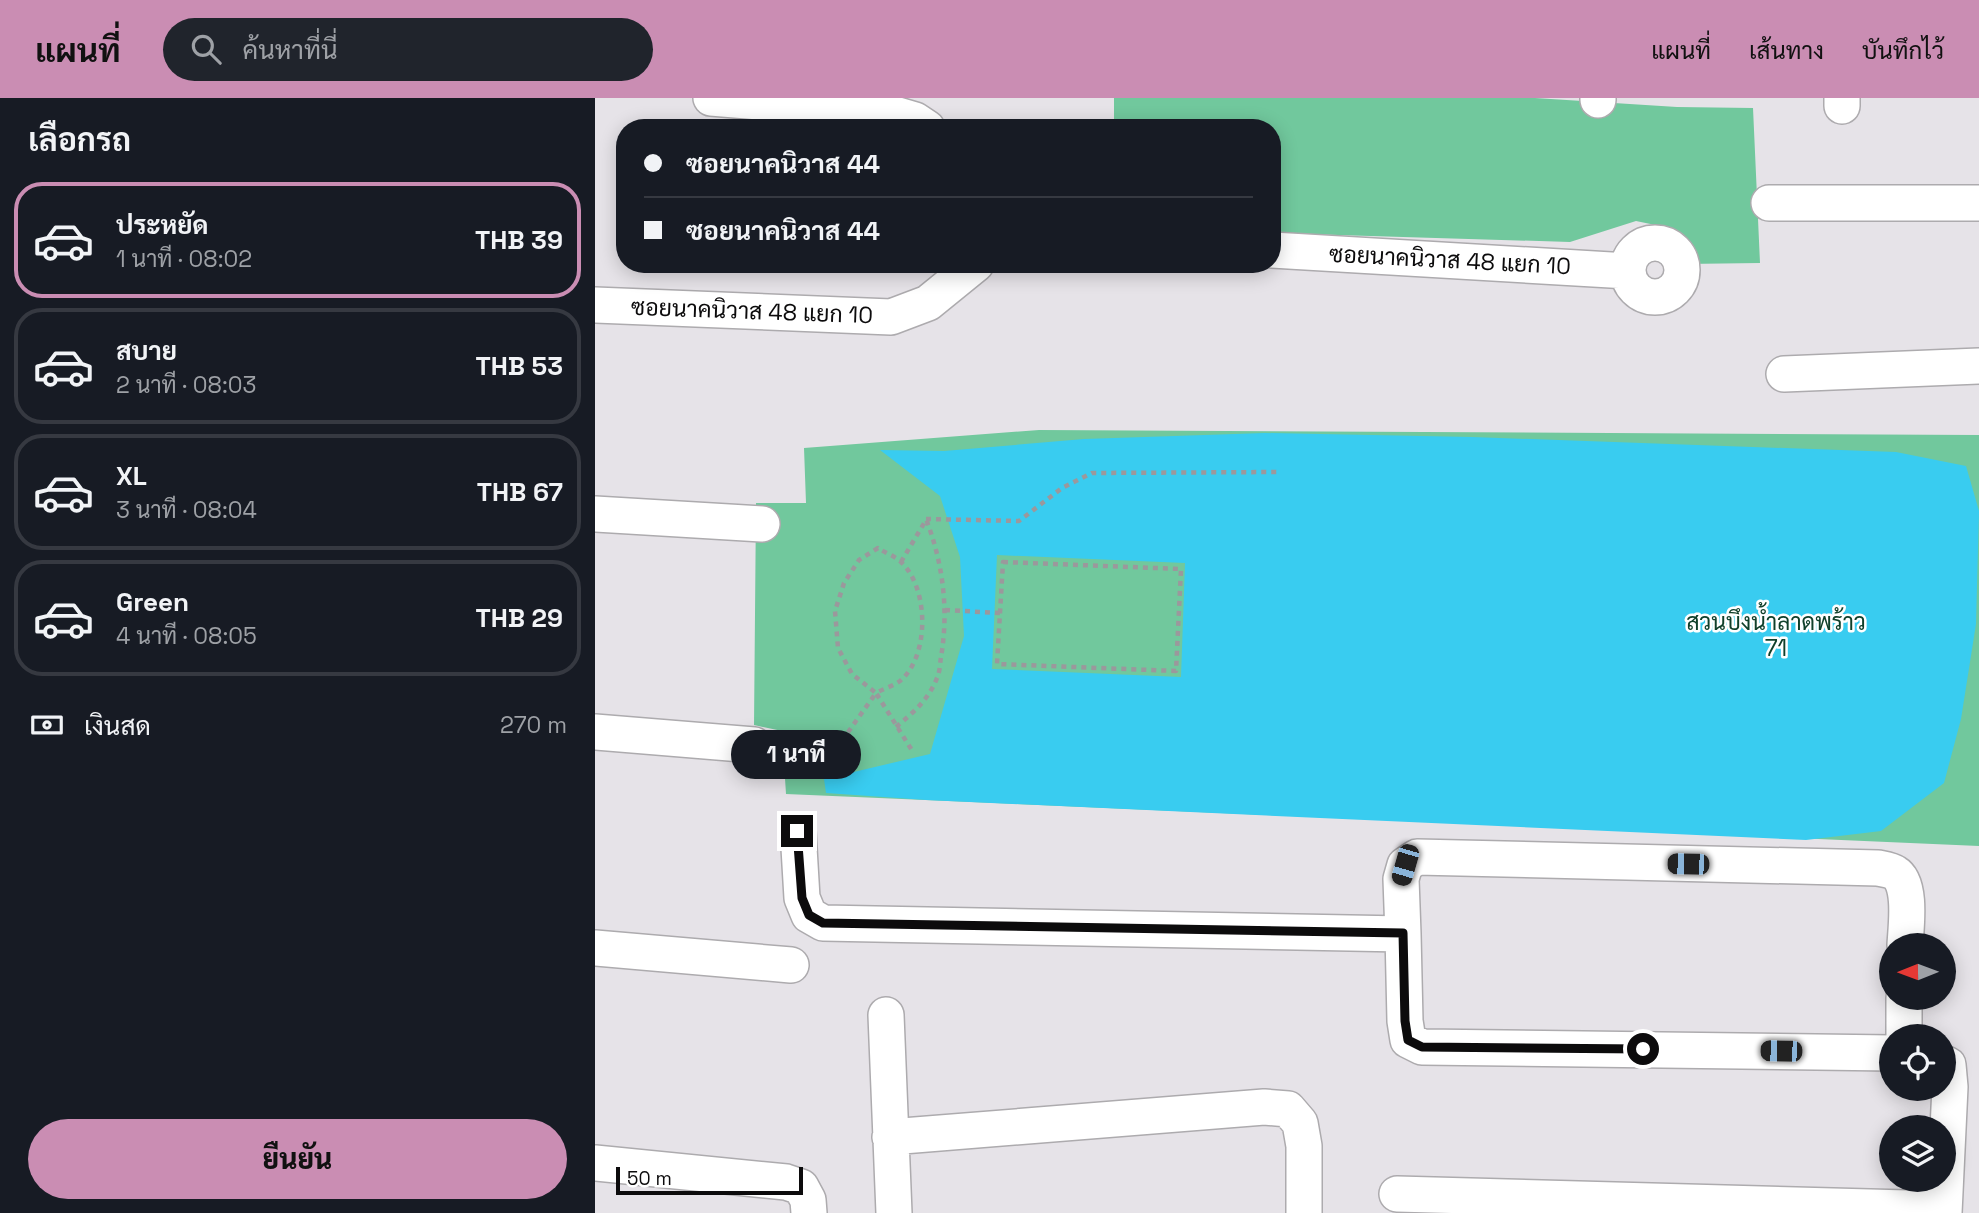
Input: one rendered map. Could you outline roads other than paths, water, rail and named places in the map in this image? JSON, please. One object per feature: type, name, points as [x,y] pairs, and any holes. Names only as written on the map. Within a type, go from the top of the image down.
[{"type":"street","points":[[711,98],[891,113],[912,119]]},
{"type":"street","points":[[1769,203],[1979,203]]},
{"type":"street","name":"ซอยนาคนิวาส 48 แยก 10","points":[[1281,251],[1628,271]]},
{"type":"street","name":"ซอยนาคนิวาส 48 แยก 10","points":[[595,305],[891,317],[928,303],[965,273]]},
{"type":"street","points":[[1784,374],[1979,366]]},
{"type":"street","points":[[595,514],[762,524]]},
{"type":"street","points":[[595,732],[754,745]]},
{"type":"street","points":[[797,831],[802,898],[809,915],[823,923],[1403,933]]},
{"type":"street","points":[[1879,1053],[1422,1047],[1408,1040],[1405,1021],[1401,879],[1405,865],[1417,857],[1878,868],[1895,873],[1903,883],[1906,897],[1905,933]]},
{"type":"street","points":[[595,948],[791,965]]},
{"type":"street","points":[[886,1015],[894,1213]]},
{"type":"street","points":[[1397,1194],[1944,1211],[1949,1101]]},
{"type":"street","points":[[890,1138],[1263,1107],[1288,1109],[1300,1123],[1304,1146],[1304,1213]]},
{"type":"street","points":[[595,1163],[786,1182],[801,1187],[808,1200],[809,1213]]},
{"type":"water","name":"สวนบึงน้ำลาดพร้าว 71","points":[[1265,433],[1472,437],[1896,452],[1966,466],[1979,511],[1976,624],[1961,719],[1944,783],[1881,831],[1806,840],[926,800],[826,793],[824,779],[930,754],[964,636],[960,557],[940,496],[880,450],[944,451],[1084,439]],"holes":[[[997,555],[1185,563],[1181,677],[992,669]]]}]
